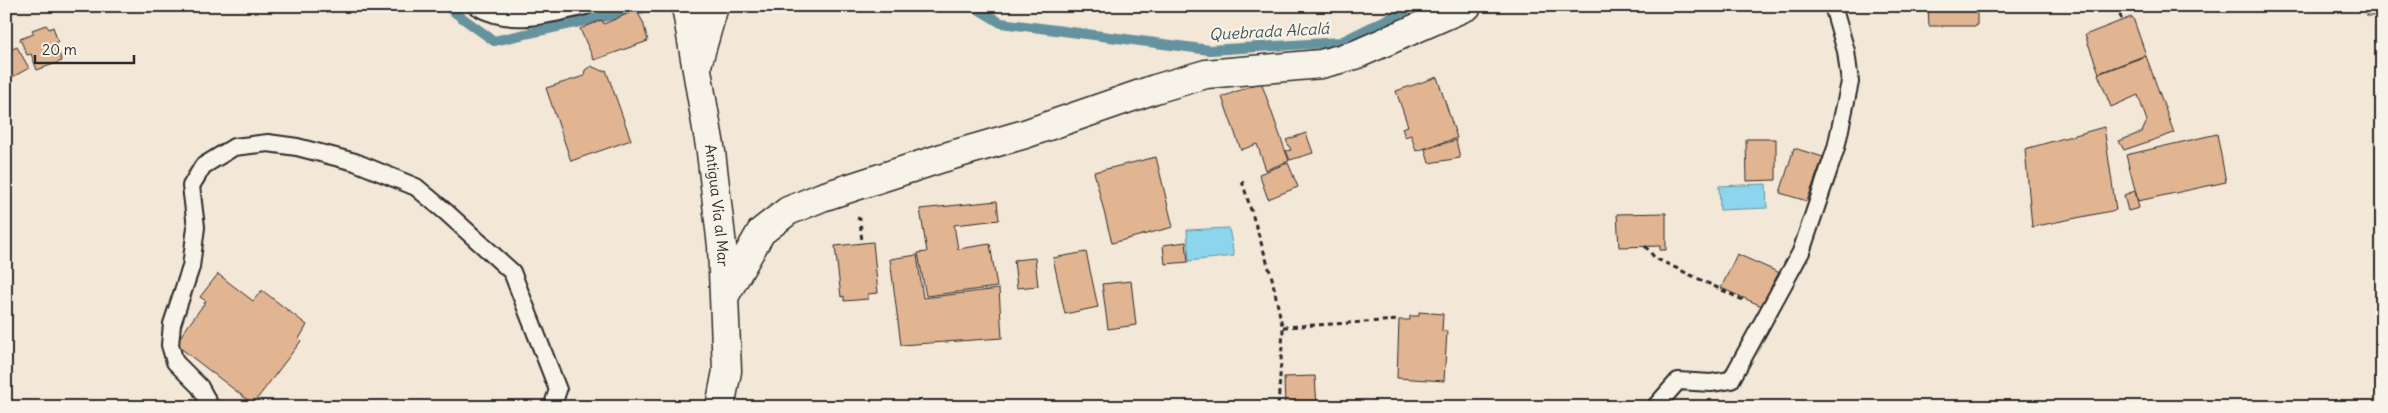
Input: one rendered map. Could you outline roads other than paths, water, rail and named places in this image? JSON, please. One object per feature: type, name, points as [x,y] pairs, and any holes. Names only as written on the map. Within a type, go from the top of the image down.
[{"type":"street","name":"Antigua Vía al Mar","points":[[686,6],[711,152],[722,246],[727,371],[720,407]]},
{"type":"street","points":[[697,65],[714,6]]},
{"type":"street","points":[[724,295],[761,232],[788,211],[822,197],[942,158],[1025,134],[1155,89],[1206,74],[1322,64],[1355,55],[1467,6]]},
{"type":"lane","points":[[476,6],[494,14],[531,19],[586,6]]},
{"type":"lane","points":[[1655,407],[1678,381],[1710,383],[1732,380],[1801,252],[1836,148],[1850,82],[1846,50],[1833,6]]},
{"type":"lane","points":[[211,407],[200,387],[175,362],[170,345],[172,324],[191,267],[196,227],[191,186],[203,166],[234,147],[268,143],[298,147],[355,162],[416,187],[512,272],[558,390],[552,407]]},
{"type":"water","points":[[1766,184],[1767,208],[1720,210],[1719,186]]},
{"type":"water","points":[[1229,228],[1234,256],[1189,261],[1187,230]]},
{"type":"waterway","name":"Quebrada Alcalá","points":[[446,6],[494,41],[653,6]]},
{"type":"waterway","name":"Quebrada Alcalá","points":[[973,6],[1001,23],[1210,50],[1341,42],[1414,6]]}]
